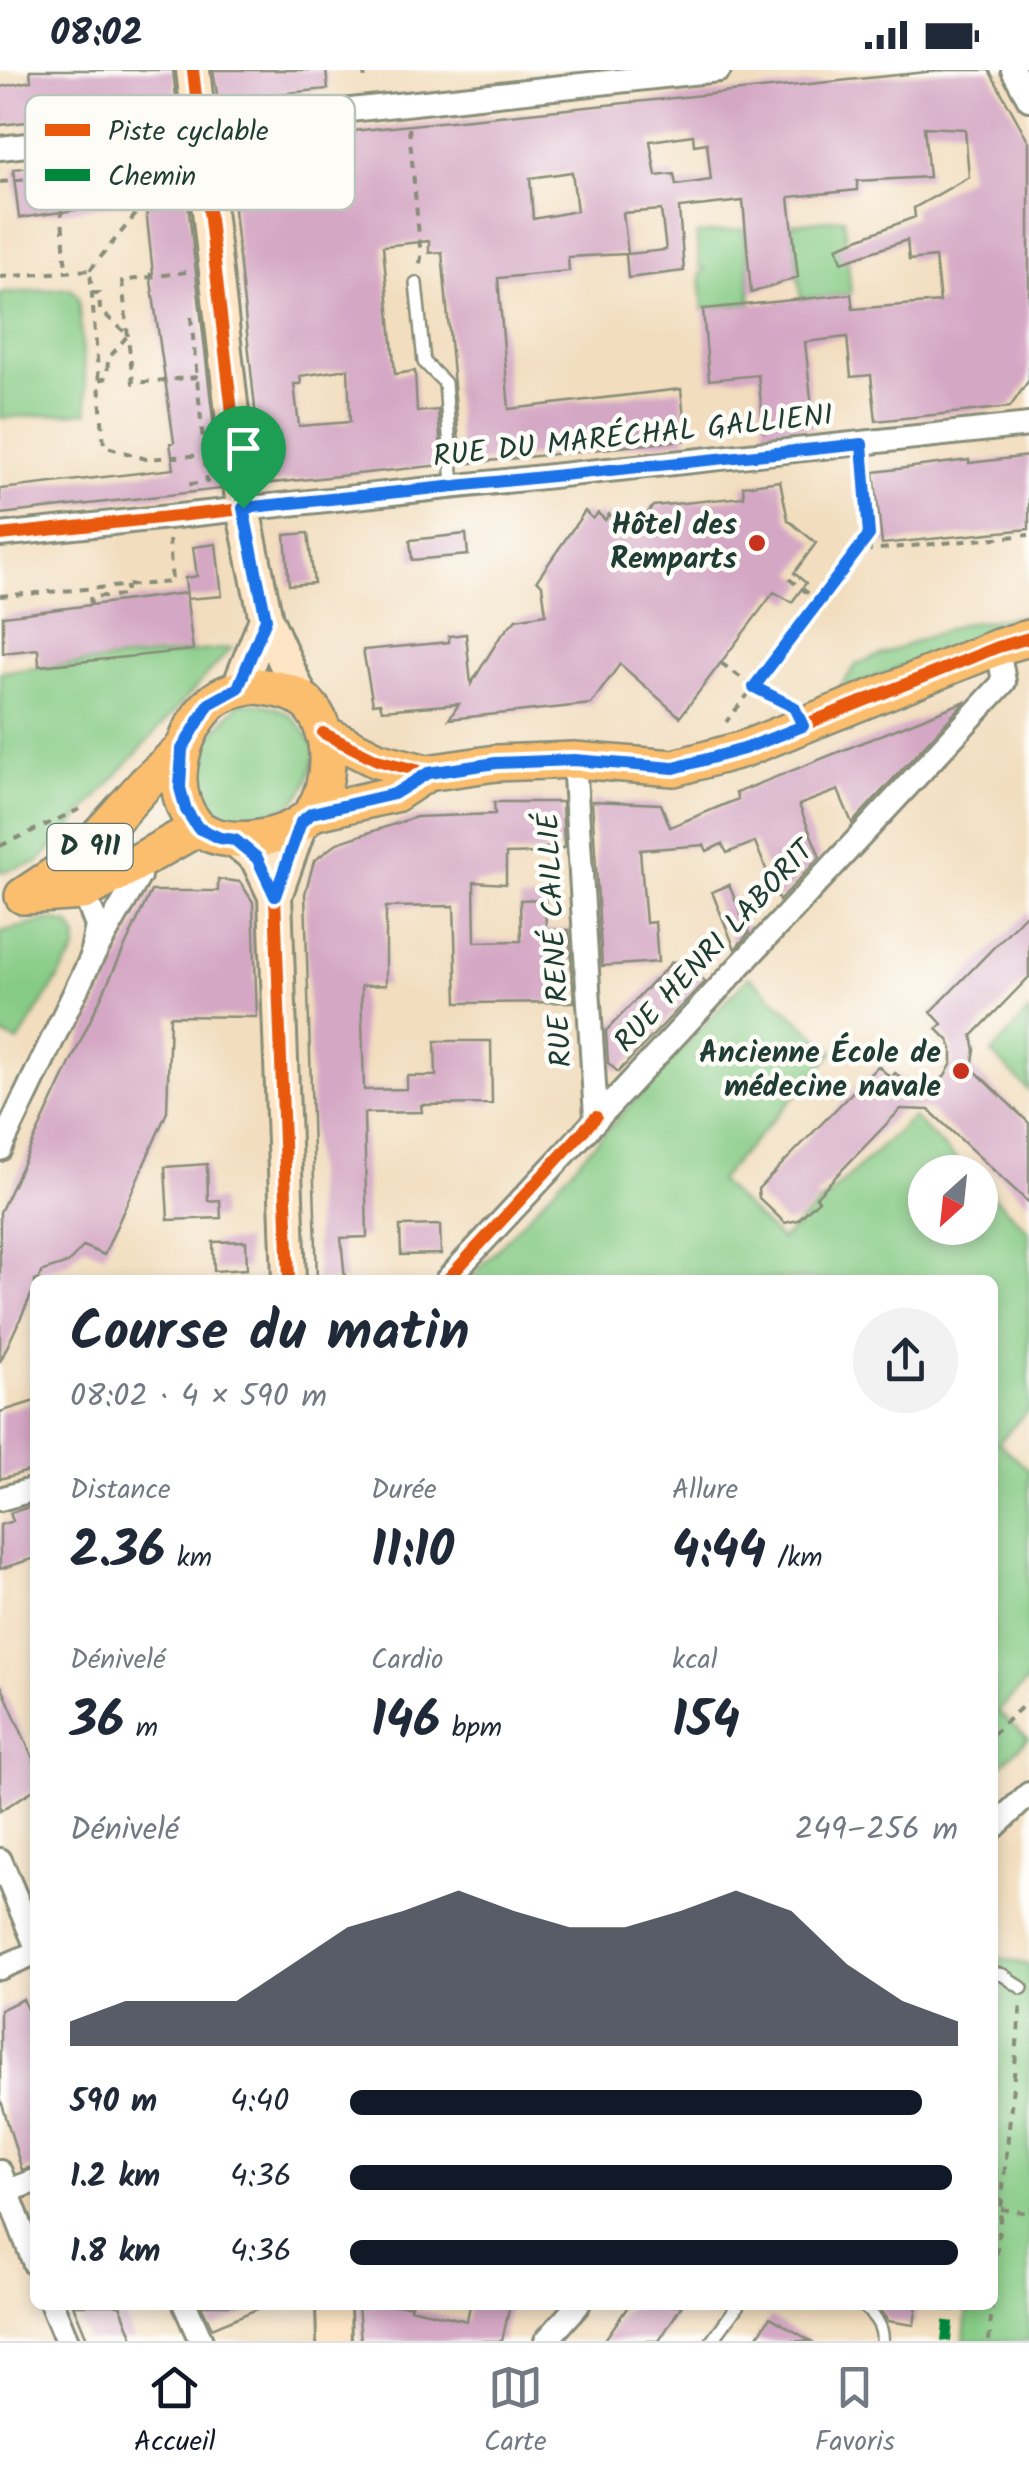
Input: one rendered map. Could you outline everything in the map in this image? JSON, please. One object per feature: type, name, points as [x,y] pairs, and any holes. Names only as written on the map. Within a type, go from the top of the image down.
[{"type":"main road","points":[[193,70],[197,95]]},
{"type":"main road","points":[[210,210],[243,508],[266,619],[301,698],[323,732],[327,777],[275,896]]},
{"type":"main road","points":[[238,688],[266,619]]},
{"type":"main road","points":[[323,732],[378,760],[428,773],[496,763],[574,760],[674,768],[744,749],[1014,642]]},
{"type":"main road","points":[[301,698],[257,686],[238,688],[209,704],[182,749],[182,799],[198,828],[235,840],[271,835],[306,818],[394,794],[428,773]]},
{"type":"main road","name":"D 911","points":[[12,899],[77,860],[182,749]]},
{"type":"main road","name":"D 911","points":[[12,899],[84,892],[198,828]]},
{"type":"main road","points":[[235,840],[257,858],[275,896],[289,1275]]},
{"type":"main road","points":[[332,2310],[334,2341]]},
{"type":"street","points":[[355,108],[574,77],[719,70]]},
{"type":"street","points":[[1013,70],[1029,98]]},
{"type":"street","points":[[0,148],[25,145]]},
{"type":"street","name":"RUE DU MARÉCHAL GALLIENI","points":[[0,535],[1029,425]]},
{"type":"street","name":"RUE HENRI LABORIT","points":[[452,1275],[1004,682],[1014,642]]},
{"type":"street","name":"RUE RENÉ CAILLIÉ","points":[[574,760],[596,1116]]},
{"type":"street","name":"D 911","points":[[84,892],[145,784]]},
{"type":"street","points":[[0,1149],[91,959],[139,876],[138,864]]},
{"type":"street","points":[[84,892],[97,926],[91,959]]},
{"type":"street","points":[[0,1499],[30,1490]]},
{"type":"street","points":[[998,1823],[1029,1794]]},
{"type":"street","points":[[0,1860],[30,1932]]},
{"type":"street","points":[[0,1968],[30,1955]]},
{"type":"street","points":[[30,2180],[2,2182],[30,2252]]},
{"type":"street","points":[[54,2310],[67,2341]]},
{"type":"street","points":[[186,2310],[201,2341]]},
{"type":"street","points":[[546,2341],[574,2310]]},
{"type":"lane","points":[[416,282],[424,362],[445,383],[454,485]]},
{"type":"lane","points":[[998,1975],[1022,1988]]},
{"type":"lane","points":[[712,2341],[734,2310]]},
{"type":"lane","points":[[873,2310],[883,2332],[882,2341]]},
{"type":"path","points":[[407,102],[421,258],[416,282]]},
{"type":"path","points":[[0,182],[25,179]]},
{"type":"path","points":[[61,210],[66,272]]},
{"type":"path","points":[[139,210],[90,270],[104,446],[146,459],[205,455]]},
{"type":"path","points":[[0,277],[90,270]]},
{"type":"path","points":[[186,272],[122,282],[133,382],[206,375]]},
{"type":"path","points":[[92,293],[98,293],[100,310],[128,334]]},
{"type":"path","points":[[190,307],[208,482],[192,484]]},
{"type":"path","points":[[99,380],[108,378],[108,359],[128,334]]},
{"type":"path","points":[[862,444],[870,550],[966,538],[1029,536]]},
{"type":"path","points":[[0,596],[172,582],[168,515]]},
{"type":"path","points":[[868,524],[880,524]]},
{"type":"path","points":[[717,734],[869,535]]},
{"type":"path","points":[[789,579],[819,601]]},
{"type":"path","points":[[90,597],[126,595],[126,586]]},
{"type":"path","points":[[89,589],[90,605]]},
{"type":"path","points":[[721,663],[754,687],[794,707],[803,726]]},
{"type":"path","points":[[0,846],[88,804]]},
{"type":"path","points":[[998,1729],[1029,1700]]},
{"type":"path","points":[[998,2240],[1022,1988]]},
{"type":"path","points":[[1001,2208],[1029,2213]]},
{"type":"path","points":[[989,2341],[992,2310]]},
{"type":"green space","points":[[844,218],[851,294],[801,299],[792,224]]},
{"type":"green space","points":[[745,229],[751,303],[703,309],[700,273],[705,268],[700,268],[696,234]]},
{"type":"green space","points":[[70,288],[78,297],[88,412],[0,418],[0,294]]},
{"type":"green space","points":[[1027,616],[835,694],[857,664],[961,624]]},
{"type":"green space","points":[[231,648],[39,862],[0,872],[0,672]]},
{"type":"green space","points":[[240,703],[267,705],[286,713],[316,750],[308,780],[295,800],[279,809],[235,818],[205,801],[197,790],[196,772],[209,739]]},
{"type":"green space","points":[[51,920],[69,924],[77,938],[76,950],[18,1042],[0,1034],[0,932]]},
{"type":"green space","points":[[749,976],[834,1052],[718,1181],[781,1240],[913,1117],[952,1155],[908,1155],[908,1245],[998,1245],[998,1201],[1029,1231],[1029,1409],[998,1443],[998,1275],[474,1275]]},
{"type":"green space","points":[[1029,1011],[1029,1091],[992,1053]]},
{"type":"green space","points":[[998,1443],[1029,1470],[1029,1679],[998,1712]]},
{"type":"green space","points":[[998,1712],[1028,1738],[998,1768]]},
{"type":"green space","points":[[998,1958],[1029,1965],[1029,2341],[964,2341],[967,2310],[998,2310]]},
{"type":"building","points":[[30,70],[173,70],[176,95],[25,95],[25,122],[0,125],[0,87],[31,81]]},
{"type":"building","points":[[213,70],[326,70],[328,89],[217,95]]},
{"type":"building","points":[[946,70],[989,70],[1029,142],[1029,380],[1010,407],[876,421],[871,375],[851,377],[847,337],[805,342],[814,427],[764,432],[758,375],[709,380],[703,309],[851,294],[853,309],[940,302],[935,257],[909,260],[907,240],[842,262],[837,247],[915,217],[914,208],[969,177],[965,129],[924,127],[929,177],[857,181],[857,190],[789,197],[798,277],[751,293],[743,201],[679,208],[684,271],[628,278],[626,254],[568,257],[569,271],[498,278],[509,409],[681,389],[686,440],[461,464],[442,252],[429,253],[429,241],[383,246],[395,374],[415,371],[417,412],[438,410],[442,465],[263,484],[234,210],[355,210],[355,131]],"holes":[[[693,135],[694,145],[707,143],[711,180],[676,185],[674,174],[656,176],[650,141]],[[572,172],[577,211],[533,219],[530,178]],[[661,210],[666,250],[628,254],[623,213]],[[348,369],[350,422],[299,426],[294,384],[301,384],[300,376]]]},
{"type":"building","points":[[25,168],[25,210],[75,210],[19,218],[13,169]]},
{"type":"building","points":[[146,210],[189,210],[221,489],[0,514],[0,489],[174,469]]},
{"type":"building","points":[[1029,456],[1029,529],[882,544],[874,472]]},
{"type":"building","points":[[780,481],[788,520],[816,543],[794,573],[806,583],[792,602],[774,592],[680,717],[620,664],[591,704],[449,719],[459,704],[382,710],[380,703],[373,704],[363,650],[449,642],[449,636],[466,634],[471,684],[516,619],[546,614],[542,585],[537,580],[585,511],[593,519],[598,513],[605,520],[609,514],[633,533],[653,506],[744,497],[743,486]]},
{"type":"building","points":[[308,533],[314,583],[289,585],[285,535]]},
{"type":"building","points":[[466,534],[468,555],[412,560],[410,540]]},
{"type":"building","points":[[216,544],[222,596],[187,599],[185,578],[197,576],[193,547]]},
{"type":"building","points":[[186,593],[193,650],[39,666],[38,649],[3,653],[3,616]]},
{"type":"building","points":[[966,701],[852,823],[838,790],[799,805],[820,857],[779,901],[755,842],[727,853],[722,844],[707,851],[704,845],[640,850],[646,923],[655,922],[658,962],[602,966],[592,801],[661,804],[670,827],[738,799],[736,793]]},
{"type":"building","points":[[494,802],[562,802],[564,848],[545,848],[546,853],[506,854],[506,884],[474,882],[475,942],[521,941],[520,900],[545,899],[546,930],[569,930],[574,1002],[457,1003],[454,906],[386,907],[386,985],[361,986],[364,1090],[407,1089],[407,1076],[436,1076],[435,1041],[491,1041],[492,1104],[421,1105],[422,1112],[364,1113],[367,1237],[341,1238],[345,1275],[317,1275],[305,894],[314,861],[337,843],[416,817],[495,814]]},
{"type":"building","points":[[218,879],[240,882],[253,902],[257,1017],[170,1016],[167,1112],[104,1255],[84,1246],[68,1263],[41,1275],[30,1275],[30,1298],[0,1362],[0,1212],[151,891],[218,891]]},
{"type":"building","points":[[729,885],[749,933],[735,949],[712,892]]},
{"type":"building","name":"Ancienne École de médecine navale","points":[[1029,911],[1029,977],[972,1036],[972,1068],[1029,1123],[1029,1203],[998,1174],[998,1155],[977,1155],[929,1110],[901,1109],[816,1197],[819,1200],[798,1220],[785,1223],[759,1198],[758,1189],[878,1066],[891,1078],[895,1073],[916,1088],[930,1088],[945,1076],[952,1063],[952,1049],[937,1029],[942,1024],[931,1012]]},
{"type":"building","points":[[682,961],[705,981],[618,1072],[608,1063],[606,1031],[672,962]]},
{"type":"building","points":[[207,1164],[208,1201],[220,1200],[221,1218],[168,1220],[165,1167]]},
{"type":"building","points":[[440,1225],[441,1254],[401,1255],[400,1226]]},
{"type":"building","points":[[246,1241],[247,1269],[214,1271],[213,1242]]},
{"type":"building","points":[[30,1403],[30,1470],[0,1479],[0,1412]]},
{"type":"building","points":[[30,1507],[30,1560],[0,1569],[0,1525],[13,1521],[10,1513]]},
{"type":"building","points":[[0,1683],[30,1752],[30,1792],[0,1811]]},
{"type":"building","points":[[23,1999],[30,2016],[30,2168],[22,2170],[0,2097],[0,2010]]},
{"type":"building","points":[[75,2310],[122,2310],[134,2341],[88,2341]]},
{"type":"building","points":[[203,2310],[255,2310],[212,2328]]},
{"type":"building","points":[[358,2310],[419,2310],[467,2321],[469,2310],[509,2310],[502,2341],[361,2341]]},
{"type":"building","points":[[626,2310],[679,2310],[659,2341],[604,2341]]},
{"type":"building","points":[[880,2310],[916,2310],[914,2325],[888,2321]]},
{"type":"building","points":[[770,2317],[811,2341],[755,2341]]},
{"type":"marked path","points":[[946,2341],[949,2310]]},
{"type":"cycle path","points":[[193,70],[196,95]]},
{"type":"cycle path","points":[[0,535],[243,509],[209,210]]},
{"type":"cycle path","points":[[323,733],[377,760],[427,773],[496,763],[574,760],[674,768],[744,749],[1029,638]]},
{"type":"cycle path","points":[[289,1275],[275,896],[301,822]]},
{"type":"cycle path","points":[[452,1275],[596,1117]]},
{"type":"place","name":"Hôtel des Remparts","points":[[757,543]]},
{"type":"place","name":"Ancienne École de médecine navale","points":[[961,1071]]},
{"type":"route","points":[[862,444],[869,535],[754,687],[794,707],[803,726],[744,749],[674,768],[574,760],[496,763],[428,773],[394,794],[312,813],[301,822],[275,896],[257,858],[235,840],[198,828],[186,810],[180,788],[182,749],[209,704],[238,688],[266,619],[243,508],[862,444]]}]
